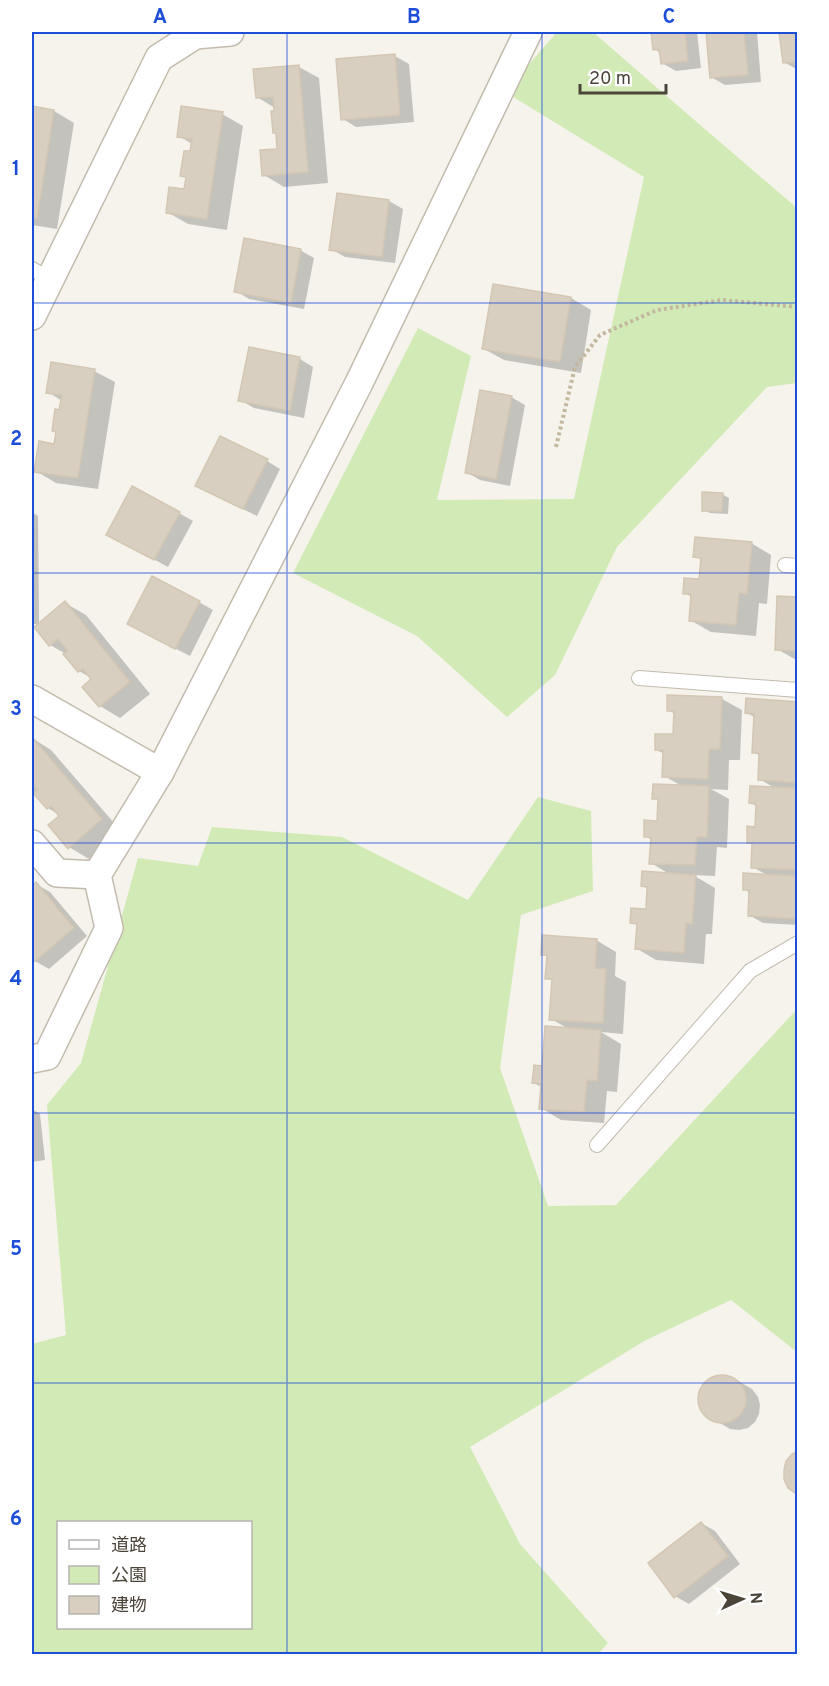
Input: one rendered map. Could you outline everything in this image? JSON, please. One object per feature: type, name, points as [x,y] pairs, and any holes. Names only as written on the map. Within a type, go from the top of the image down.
[{"type":"street","points":[[32,316],[40,274],[159,58],[195,35],[230,32]]},
{"type":"street","points":[[32,1059],[47,1056],[109,928],[97,874],[160,772],[359,383],[528,32]]},
{"type":"street","points":[[32,699],[160,772]]},
{"type":"street","points":[[32,844],[57,873],[97,874]]},
{"type":"lane","points":[[639,678],[798,690]]},
{"type":"lane","points":[[597,1145],[750,971],[798,943]]},
{"type":"path","points":[[556,447],[574,368],[600,335],[657,310],[723,300],[798,307]]},
{"type":"green space","points":[[557,32],[593,32],[797,208],[797,383],[767,387],[617,547],[555,675],[507,717],[417,636],[293,573],[418,328],[471,356],[437,500],[574,499],[644,177],[505,92]]},
{"type":"green space","points":[[538,797],[591,811],[593,891],[521,915],[500,1068],[548,1206],[616,1205],[798,1008],[797,1352],[731,1300],[646,1340],[470,1447],[520,1544],[608,1643],[598,1654],[32,1654],[32,1344],[66,1335],[47,1105],[81,1063],[138,858],[198,866],[212,827],[342,837],[468,900]]},
{"type":"building","points":[[651,32],[685,32],[688,61],[661,64],[659,49],[653,50]]},
{"type":"building","points":[[706,32],[744,32],[748,75],[710,78]]},
{"type":"building","points":[[779,32],[798,32],[798,62],[783,63]]},
{"type":"building","points":[[395,54],[400,115],[341,120],[336,59]]},
{"type":"building","points":[[299,65],[308,172],[262,176],[260,150],[277,149],[271,111],[274,111],[273,97],[256,98],[253,69]]},
{"type":"building","points":[[32,106],[54,110],[37,219],[32,218]]},
{"type":"building","points":[[181,106],[223,112],[207,219],[166,213],[169,187],[184,189],[186,177],[180,176],[184,151],[190,151],[192,139],[177,137]]},
{"type":"building","points":[[337,193],[389,200],[382,257],[329,250]]},
{"type":"building","points":[[244,238],[301,249],[291,303],[234,292]]},
{"type":"building","points":[[493,284],[571,297],[560,362],[482,349]]},
{"type":"building","points":[[249,347],[300,357],[290,411],[238,401]]},
{"type":"building","points":[[51,362],[95,369],[78,478],[34,472],[39,441],[54,444],[56,432],[52,431],[55,409],[59,410],[62,395],[46,393]]},
{"type":"building","points":[[480,390],[512,396],[496,479],[465,473]]},
{"type":"building","points":[[220,436],[268,459],[243,509],[195,486]]},
{"type":"building","points":[[132,486],[180,512],[154,560],[106,535]]},
{"type":"building","points":[[702,492],[723,493],[722,511],[702,511]]},
{"type":"building","points":[[695,537],[752,542],[747,594],[739,593],[736,625],[689,621],[691,594],[683,594],[684,578],[699,579],[701,558],[693,557]]},
{"type":"building","points":[[152,576],[200,601],[175,649],[127,624]]},
{"type":"building","points":[[777,596],[798,597],[798,651],[775,650]]},
{"type":"building","points":[[65,601],[130,682],[99,707],[82,687],[91,679],[83,669],[78,672],[63,654],[68,651],[58,639],[49,646],[34,627]]},
{"type":"building","points":[[667,695],[722,697],[720,749],[709,749],[708,779],[662,777],[663,750],[655,750],[655,734],[673,734],[674,711],[667,711]]},
{"type":"building","points":[[746,698],[798,702],[798,783],[758,780],[759,753],[752,753],[754,714],[745,713]]},
{"type":"building","points":[[32,737],[102,819],[68,849],[48,825],[59,816],[51,806],[47,809],[33,793],[37,790],[32,784]]},
{"type":"building","points":[[653,784],[709,786],[707,837],[697,837],[695,865],[649,864],[651,837],[644,837],[644,820],[657,821],[658,799],[652,799]]},
{"type":"building","points":[[750,786],[798,788],[798,870],[751,868],[752,843],[747,843],[747,826],[755,827],[756,804],[749,803]]},
{"type":"building","points":[[642,871],[696,875],[692,924],[686,923],[684,953],[635,949],[637,924],[630,923],[631,908],[646,909],[647,887],[641,886]]},
{"type":"building","points":[[743,873],[798,876],[798,919],[748,916],[749,890],[743,890]]},
{"type":"building","points":[[36,882],[74,928],[34,962],[32,959],[32,886]]},
{"type":"building","points":[[542,935],[597,939],[595,968],[606,969],[603,1023],[549,1020],[552,979],[545,979],[547,955],[541,955]]},
{"type":"building","points":[[545,1026],[601,1030],[597,1081],[587,1080],[584,1112],[539,1109],[541,1084],[532,1083],[534,1065],[542,1066]]},
{"type":"building","points":[[717,1375],[727,1375],[742,1385],[746,1399],[745,1408],[736,1419],[727,1423],[717,1423],[702,1413],[698,1404],[698,1394],[708,1379]]},
{"type":"building","points":[[798,1451],[798,1495],[788,1488],[784,1479],[784,1470],[786,1461]]},
{"type":"building","points":[[701,1522],[728,1556],[674,1598],[648,1563]]}]
